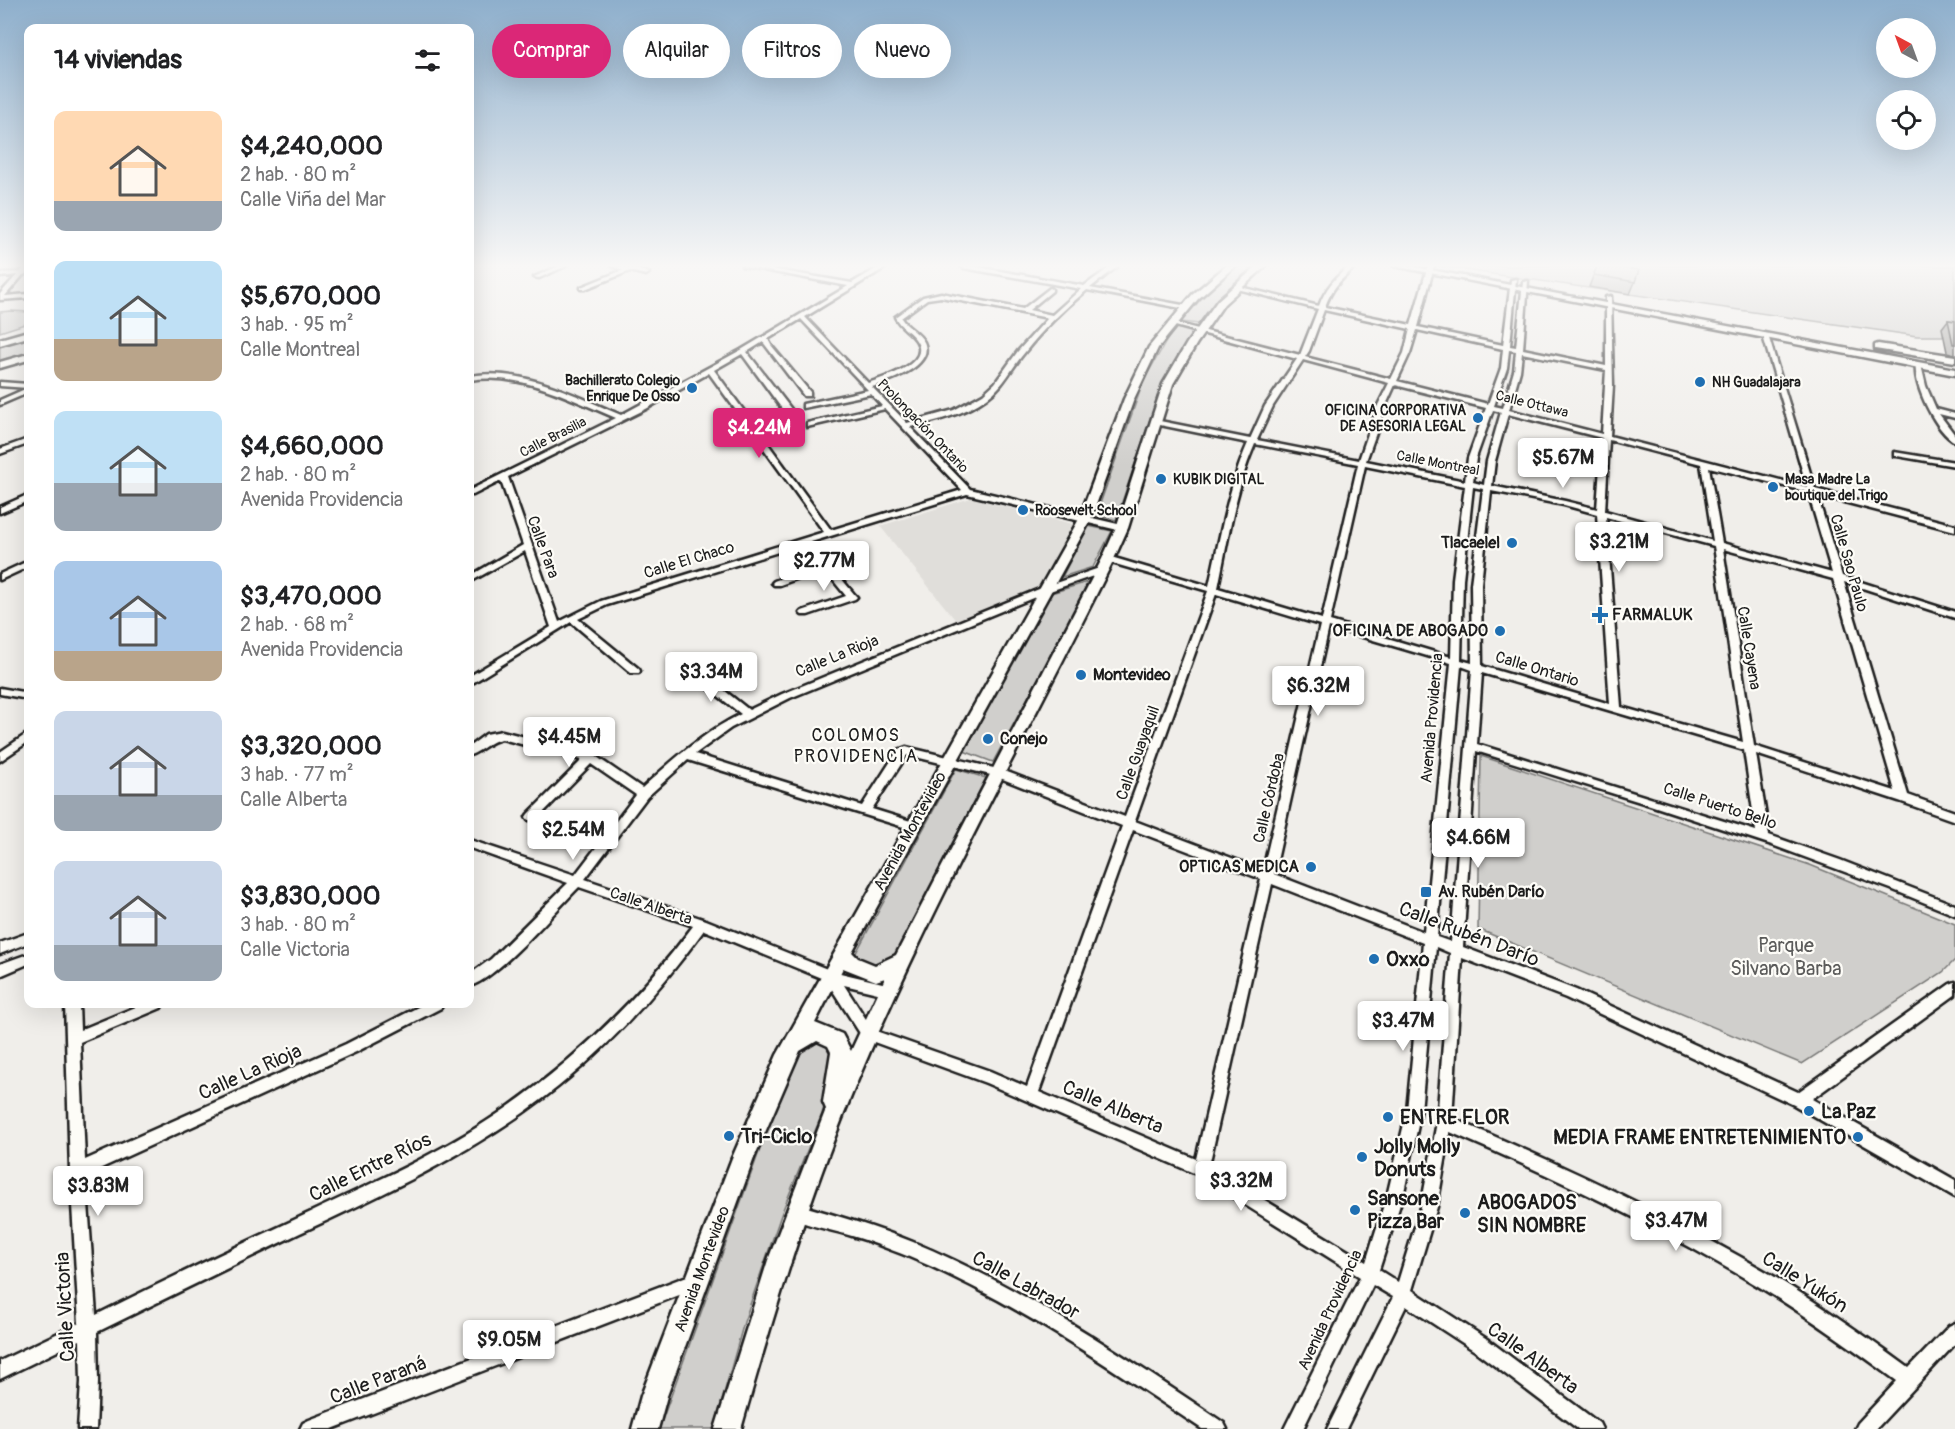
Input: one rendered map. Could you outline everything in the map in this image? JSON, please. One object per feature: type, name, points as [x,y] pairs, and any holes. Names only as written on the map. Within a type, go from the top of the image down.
[{"type":"main road","points":[[0,342],[24,335]]},
{"type":"main road","points":[[0,365],[24,358]]},
{"type":"street","name":"Calle Brasilia","points":[[474,491],[643,407],[774,333]]},
{"type":"street","name":"Prolongación Ontario","points":[[816,333],[967,491],[1122,528]]},
{"type":"street","points":[[806,406],[868,389],[899,374],[918,360],[921,352],[921,344],[911,333]]},
{"type":"street","points":[[904,426],[957,411],[986,396],[1000,384],[1022,350],[1038,333]]},
{"type":"street","name":"Avenida Montevideo","points":[[645,1429],[654,1396],[743,1158],[794,1044],[842,953],[1084,519],[1129,399],[1154,347],[1165,333]]},
{"type":"street","points":[[728,1429],[755,1334],[796,1212],[832,1117],[868,1034],[904,960],[1105,565],[1122,528],[1168,384],[1199,333]]},
{"type":"street","name":"Calle Ottawa","points":[[1211,333],[1955,528]]},
{"type":"street","name":"Calle Guayaquil","points":[[1031,1095],[1214,590],[1234,491],[1252,441],[1269,406],[1302,358],[1314,333]]},
{"type":"street","name":"Calle Córdoba","points":[[1201,1168],[1362,462],[1375,423],[1407,353],[1412,333]]},
{"type":"street","points":[[1440,333],[1609,369]]},
{"type":"street","name":"Avenida Providencia","points":[[1293,1429],[1370,1274],[1396,1192],[1414,1111],[1456,662],[1458,579],[1468,483],[1472,458],[1504,368],[1508,333]]},
{"type":"street","points":[[1336,1429],[1403,1294],[1429,1207],[1444,1122],[1477,668],[1476,584],[1491,461],[1517,371],[1518,333]]},
{"type":"street","points":[[1608,333],[1609,369],[1600,512],[1616,709]]},
{"type":"street","points":[[1751,333],[1955,372]]},
{"type":"street","points":[[1785,333],[1955,363]]},
{"type":"street","points":[[1794,333],[1955,363]]},
{"type":"street","name":"Calle Sao Paulo","points":[[1766,336],[1903,798]]},
{"type":"street","points":[[765,338],[768,345],[807,394]]},
{"type":"street","points":[[743,351],[788,411]]},
{"type":"street","points":[[1918,365],[1922,387],[1934,411],[1955,440]]},
{"type":"street","points":[[710,369],[830,534]]},
{"type":"street","points":[[474,377],[493,374],[541,386],[620,417]]},
{"type":"street","points":[[0,384],[24,386]]},
{"type":"street","points":[[0,403],[24,393]]},
{"type":"street","points":[[810,424],[886,407]]},
{"type":"street","points":[[1934,411],[1955,416]]},
{"type":"street","name":"Calle Montreal","points":[[1155,422],[1487,486],[1600,512],[1837,577],[1955,615]]},
{"type":"street","points":[[0,452],[24,443]]},
{"type":"street","points":[[1897,454],[1955,465]]},
{"type":"street","name":"Calle Cayena","points":[[1705,463],[1763,837]]},
{"type":"street","name":"Calle Para","points":[[503,476],[556,628]]},
{"type":"street","name":"Calle El Chaco","points":[[474,678],[572,618],[604,603],[967,491]]},
{"type":"street","points":[[0,510],[24,500]]},
{"type":"street","points":[[805,613],[852,597],[806,541]]},
{"type":"street","points":[[474,577],[528,546]]},
{"type":"street","points":[[777,583],[826,565]]},
{"type":"street","name":"Calle Ontario","points":[[1105,565],[1214,590],[1749,748],[1955,817]]},
{"type":"street","name":"Calle La Rioja","points":[[474,978],[496,963],[577,881],[643,795],[706,739],[748,714],[1105,565]]},
{"type":"street","points":[[0,577],[24,566]]},
{"type":"street","points":[[572,618],[635,671]]},
{"type":"street","points":[[692,670],[748,714]]},
{"type":"street","points":[[0,691],[24,695]]},
{"type":"street","points":[[474,748],[490,738],[502,735],[590,758],[643,795]]},
{"type":"street","points":[[0,758],[24,740]]},
{"type":"street","name":"Calle Puerto Bello","points":[[1471,746],[1763,837],[1878,878],[1955,910]]},
{"type":"street","name":"Calle Rubén Darío","points":[[865,812],[902,753],[906,751],[998,773],[1571,994],[1799,1100],[1955,1189]]},
{"type":"street","points":[[686,755],[913,826]]},
{"type":"street","points":[[532,817],[590,758]]},
{"type":"street","name":"Calle Alberta","points":[[474,845],[702,924],[831,976],[890,990]]},
{"type":"street","name":"Calle Entre Ríos","points":[[0,1370],[429,1162],[509,1114],[576,1063],[636,1007],[660,980],[702,924]]},
{"type":"street","points":[[0,949],[24,940]]},
{"type":"street","points":[[842,953],[850,964],[876,973],[904,960]]},
{"type":"street","points":[[0,970],[24,961]]},
{"type":"street","points":[[831,976],[868,1034]]},
{"type":"street","points":[[1799,1100],[1955,988]]},
{"type":"street","name":"Calle Victoria","points":[[72,1008],[87,1327],[87,1429]]},
{"type":"street","points":[[73,1039],[147,1008]]},
{"type":"street","name":"Calle La Rioja","points":[[78,1171],[351,1048],[428,1008]]},
{"type":"street","points":[[794,1044],[816,1031],[835,1040],[840,1047],[832,1117]]},
{"type":"street","name":"Calle Alberta","points":[[868,1034],[1031,1095],[1201,1168],[1481,1345],[1593,1429]]},
{"type":"street","name":"Calle Yukón","points":[[1444,1122],[1595,1190],[1743,1268],[1849,1335],[1910,1379]]},
{"type":"street","name":"Calle Labrador","points":[[796,1212],[847,1224],[997,1288],[1121,1364],[1218,1429]]},
{"type":"street","name":"Calle Paraná","points":[[309,1429],[698,1280]]},
{"type":"street","points":[[1864,1429],[1955,1332]]},
{"type":"shaded area","points":[[971,498],[1073,524],[1038,589],[957,622],[880,526]]},
{"type":"green space","points":[[1171,333],[1194,333],[1162,383],[1116,520],[1096,515],[1144,380]]},
{"type":"green space","points":[[1894,333],[1955,333],[1955,336],[1917,336]]},
{"type":"green space","points":[[24,338],[24,355],[0,362],[0,344]]},
{"type":"green space","points":[[1088,526],[1112,531],[1093,567],[1062,577]]},
{"type":"green space","points":[[1091,581],[993,762],[961,750],[1051,593]]},
{"type":"green space","name":"Parque Silvano Barba","points":[[1481,756],[1810,865],[1955,924],[1955,960],[1943,972],[1802,1064],[1478,929]]},
{"type":"green space","points":[[956,769],[986,778],[891,962],[880,968],[851,962]]},
{"type":"green space","points":[[811,1035],[839,1051],[822,1114],[782,1212],[744,1322],[714,1429],[659,1429],[764,1138],[790,1073]]},
{"type":"building","points":[[1951,333],[1955,333],[1955,344],[1953,344]]},
{"type":"place","name":"NH Guadalajara","points":[[1700,382]]},
{"type":"place","name":"Bachillerato Colegio Enrique De Osso","points":[[692,388]]},
{"type":"place","name":"OFICINA CORPORATIVA DE ASESORIA LEGAL","points":[[1478,418]]},
{"type":"place","name":"KUBIK DIGITAL","points":[[1161,479]]},
{"type":"place","name":"Masa Madre La boutique del Trigo","points":[[1773,487]]},
{"type":"place","name":"Roosevelt School","points":[[1023,510]]},
{"type":"place","name":"Tlacaelel","points":[[1512,543]]},
{"type":"place","name":"FARMALUK","points":[[1600,615]]},
{"type":"place","name":"OFICINA DE ABOGADO","points":[[1500,631]]},
{"type":"place","name":"Montevideo","points":[[1081,675]]},
{"type":"place","name":"Conejo","points":[[988,739]]},
{"type":"place","name":"OPTICAS MEDICA","points":[[1311,867]]},
{"type":"place","name":"Av. Rubén Darío","points":[[1426,892]]},
{"type":"place","name":"Oxxo","points":[[1374,959]]},
{"type":"place","name":"La Paz","points":[[1809,1111]]},
{"type":"place","name":"ENTRE FLOR","points":[[1388,1117]]},
{"type":"place","name":"Tri-Ciclo","points":[[729,1136]]},
{"type":"place","name":"MEDIA FRAME ENTRETENIMIENTO","points":[[1858,1137]]},
{"type":"place","name":"Jolly Molly Donuts","points":[[1362,1157]]},
{"type":"place","name":"Sansone Pizza Bar","points":[[1355,1210]]},
{"type":"place","name":"ABOGADOS SIN NOMBRE","points":[[1465,1213]]},
{"type":"district","name":"COLOMOS PROVIDENCIA","points":[[856,745]]}]
